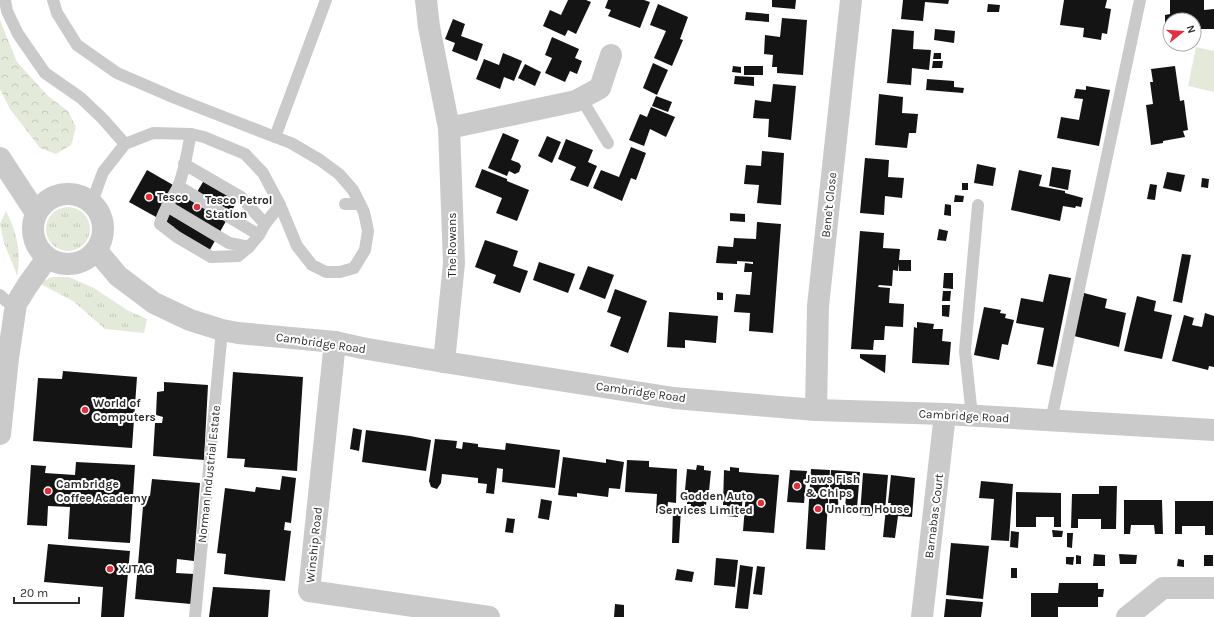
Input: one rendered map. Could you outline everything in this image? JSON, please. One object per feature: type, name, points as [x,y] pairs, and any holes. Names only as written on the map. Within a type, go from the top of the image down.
[{"type":"street","name":"The Rowans","points":[[426,0],[429,27],[449,128],[454,264],[444,362]]},
{"type":"street","name":"Bene't Close","points":[[816,410],[818,306],[851,0]]},
{"type":"street","points":[[449,128],[568,103],[581,98],[600,88],[611,55]]},
{"type":"street","points":[[0,158],[36,213]]},
{"type":"street","points":[[62,194],[78,195],[92,202],[100,213],[104,226],[103,239],[97,251],[87,260],[74,265],[60,264],[47,258],[38,249],[33,238],[32,225],[36,213],[47,200],[62,194]]},
{"type":"street","name":"Cambridge Road","points":[[97,251],[118,276],[154,303],[190,320],[222,330],[238,333],[335,342],[444,362],[674,398],[816,410],[945,414],[1214,430]]},
{"type":"street","points":[[0,434],[8,358],[8,299],[27,286],[47,258]]},
{"type":"street","name":"Winship Road","points":[[335,342],[309,591],[489,617]]},
{"type":"street","name":"Barnabas Court","points":[[922,617],[945,414]]},
{"type":"street","points":[[1127,617],[1163,588],[1214,588]]},
{"type":"lane","points":[[5,0],[7,11],[18,34],[45,73],[81,98],[103,118],[125,144]]},
{"type":"lane","points":[[53,0],[57,13],[77,45],[117,73],[175,98],[291,143],[340,174],[348,184],[364,212],[368,231],[365,250],[354,268],[340,272],[326,272],[312,265],[296,246],[280,205],[263,173],[245,154],[204,137],[191,134],[153,133],[125,144],[103,172],[92,202]]},
{"type":"lane","points":[[275,137],[326,0]]},
{"type":"lane","points":[[1050,420],[1140,0]]},
{"type":"lane","points":[[581,98],[608,143]]},
{"type":"lane","points":[[191,134],[178,186],[162,214],[160,224],[177,237],[211,257],[238,256],[249,247],[259,235],[265,224],[280,205]]},
{"type":"lane","points":[[291,143],[294,158]]},
{"type":"lane","points":[[184,164],[241,197],[265,224]]},
{"type":"lane","points":[[178,186],[259,235]]},
{"type":"lane","points":[[345,204],[360,204]]},
{"type":"lane","points":[[972,416],[965,351],[978,205]]},
{"type":"lane","points":[[167,206],[229,243],[249,247]]},
{"type":"lane","name":"Norman Industrial Estate","points":[[195,617],[222,330]]},
{"type":"green space","points":[[0,20],[17,62],[48,96],[68,111],[76,127],[71,145],[56,154],[40,148],[10,109],[0,89]]},
{"type":"green space","points":[[1202,48],[1214,51],[1214,92],[1188,86],[1195,52],[1202,52]]},
{"type":"green space","points":[[64,207],[72,207],[84,213],[90,225],[90,233],[84,245],[72,251],[64,251],[52,245],[46,233],[46,225],[52,213]]},
{"type":"green space","points":[[6,211],[13,226],[17,242],[19,258],[17,275],[4,243],[0,224]]},
{"type":"green space","points":[[52,277],[69,277],[94,288],[127,310],[147,319],[144,333],[105,329],[73,301],[39,283]]},
{"type":"building","points":[[568,0],[586,0],[591,2],[576,34],[568,30],[565,36],[543,26],[550,10],[561,15]]},
{"type":"building","points":[[608,0],[644,0],[650,2],[640,28],[608,16],[611,10],[605,8]]},
{"type":"building","points":[[772,0],[796,0],[795,9],[772,7]]},
{"type":"building","points":[[903,0],[949,0],[948,4],[925,2],[923,21],[901,19]]},
{"type":"building","points":[[1064,0],[1107,0],[1105,8],[1111,9],[1107,34],[1102,33],[1101,40],[1083,37],[1084,28],[1060,25]]},
{"type":"building","points":[[1170,0],[1204,0],[1204,10],[1214,9],[1214,29],[1202,29],[1202,12],[1170,12]]},
{"type":"building","points":[[658,4],[688,17],[680,39],[683,40],[672,66],[654,58],[666,31],[650,25]]},
{"type":"building","points":[[988,4],[1000,5],[999,12],[987,12]]},
{"type":"building","points":[[746,12],[769,14],[769,22],[745,20]]},
{"type":"building","points":[[782,18],[807,20],[803,75],[777,73],[777,67],[772,67],[773,55],[764,54],[765,35],[780,37]]},
{"type":"building","points":[[453,19],[465,24],[461,36],[483,44],[477,61],[452,51],[455,43],[445,39]]},
{"type":"building","points":[[892,29],[914,31],[913,49],[931,50],[929,70],[912,68],[911,85],[887,83]]},
{"type":"building","points":[[935,29],[955,31],[954,43],[934,40]]},
{"type":"building","points":[[552,37],[579,49],[575,58],[582,61],[577,74],[570,71],[565,82],[545,73],[552,58],[545,55]]},
{"type":"building","points":[[503,53],[522,61],[514,81],[504,77],[500,89],[476,79],[484,59],[499,65]]},
{"type":"building","points":[[934,53],[941,53],[941,59],[933,59]]},
{"type":"building","points":[[933,61],[943,61],[942,68],[932,68]]},
{"type":"building","points":[[653,63],[668,70],[657,95],[643,88]]},
{"type":"building","points":[[525,64],[541,72],[535,86],[518,78]]},
{"type":"building","points":[[733,66],[741,67],[741,73],[732,72]]},
{"type":"building","points":[[744,66],[763,66],[763,75],[744,75]]},
{"type":"building","points":[[1175,66],[1180,101],[1184,100],[1188,130],[1183,131],[1185,137],[1151,145],[1146,105],[1153,104],[1150,82],[1153,82],[1151,69]]},
{"type":"building","points":[[735,76],[754,77],[754,86],[734,84]]},
{"type":"building","points":[[927,79],[954,81],[954,87],[964,88],[963,93],[926,90]]},
{"type":"building","points":[[773,84],[796,86],[791,140],[768,137],[769,119],[753,118],[755,100],[771,102]]},
{"type":"building","points":[[1086,86],[1110,90],[1099,146],[1057,138],[1061,117],[1079,120],[1083,99],[1074,98],[1076,89],[1086,90]]},
{"type":"building","points":[[879,94],[903,97],[902,113],[918,114],[916,133],[909,133],[907,148],[875,145]]},
{"type":"building","points":[[656,96],[672,102],[668,112],[652,106]]},
{"type":"building","points":[[651,107],[675,117],[666,137],[650,129],[644,146],[629,140],[640,114],[647,117]]},
{"type":"building","points":[[503,133],[519,140],[511,160],[519,163],[521,166],[519,172],[515,174],[509,171],[507,176],[488,168]]},
{"type":"building","points":[[547,136],[561,142],[552,163],[538,156]]},
{"type":"building","points":[[566,139],[593,150],[588,162],[597,166],[588,187],[570,180],[576,167],[558,159]]},
{"type":"building","points":[[631,147],[646,153],[636,180],[631,178],[622,201],[593,188],[601,170],[619,177]]},
{"type":"building","points":[[762,151],[784,153],[781,205],[757,203],[759,185],[744,184],[746,165],[761,166]]},
{"type":"building","points":[[865,158],[889,160],[888,177],[904,178],[902,198],[885,196],[884,215],[860,213]]},
{"type":"building","points":[[977,164],[996,168],[993,186],[974,183]]},
{"type":"building","points":[[1052,167],[1071,170],[1068,190],[1049,186]]},
{"type":"building","points":[[482,169],[529,190],[517,221],[496,213],[502,198],[475,187]]},
{"type":"building","name":"Tesco Petrol Station","points":[[147,170],[194,197],[206,177],[240,196],[207,255],[170,234],[174,227],[129,202]]},
{"type":"building","points":[[1019,170],[1042,175],[1039,186],[1065,191],[1065,193],[1083,198],[1081,207],[1076,206],[1075,208],[1063,206],[1060,221],[1011,210]]},
{"type":"building","points":[[1167,172],[1185,175],[1181,192],[1163,188]]},
{"type":"building","points":[[1202,178],[1209,179],[1208,188],[1201,187]]},
{"type":"building","points":[[962,183],[968,183],[968,190],[962,190]]},
{"type":"building","points":[[1150,184],[1157,185],[1155,200],[1147,199]]},
{"type":"building","points":[[955,195],[964,196],[963,202],[954,202]]},
{"type":"building","points":[[945,204],[951,205],[951,216],[944,215]]},
{"type":"building","points":[[730,213],[745,214],[745,222],[730,221]]},
{"type":"building","points":[[757,222],[781,224],[773,333],[749,331],[750,313],[734,312],[736,294],[750,295],[752,272],[744,272],[745,263],[753,264],[753,262],[737,261],[737,264],[716,263],[718,246],[733,247],[734,238],[756,239]]},
{"type":"building","points":[[939,229],[948,231],[946,241],[937,240]]},
{"type":"building","points":[[860,231],[884,233],[883,248],[900,249],[899,260],[911,260],[911,271],[899,271],[898,263],[898,271],[893,270],[892,286],[879,285],[878,287],[890,288],[889,303],[904,304],[903,327],[885,326],[884,340],[874,340],[873,350],[851,349]]},
{"type":"building","points":[[485,240],[518,251],[513,266],[528,271],[520,293],[493,283],[496,275],[475,267]]},
{"type":"building","points":[[1182,254],[1191,255],[1182,303],[1173,301]]},
{"type":"building","points":[[539,262],[575,274],[568,293],[533,280]]},
{"type":"building","points":[[588,266],[614,275],[605,299],[579,289]]},
{"type":"building","points":[[944,273],[953,273],[953,289],[943,288]]},
{"type":"building","points":[[1049,274],[1071,278],[1053,367],[1037,364],[1044,328],[1016,323],[1021,298],[1043,302]]},
{"type":"building","points":[[615,289],[647,301],[628,353],[610,346],[621,317],[607,312]]},
{"type":"building","points":[[943,291],[951,291],[950,301],[942,301]]},
{"type":"building","points":[[717,292],[723,293],[723,300],[717,300]]},
{"type":"building","points":[[1084,293],[1107,299],[1105,308],[1126,313],[1119,347],[1074,336]]},
{"type":"building","points":[[1137,296],[1156,301],[1154,311],[1172,315],[1162,359],[1124,351]]},
{"type":"building","points":[[942,305],[950,305],[949,317],[942,316]]},
{"type":"building","points":[[984,307],[1001,310],[1000,313],[1006,314],[1005,318],[1014,320],[1008,345],[1002,344],[999,360],[974,355]]},
{"type":"building","points":[[669,312],[718,316],[716,343],[685,340],[685,348],[667,347]]},
{"type":"building","points":[[1205,313],[1214,316],[1214,367],[1209,366],[1208,370],[1172,361],[1184,315],[1194,318],[1192,325],[1202,327]]},
{"type":"building","points":[[917,322],[934,324],[933,329],[943,329],[942,341],[951,342],[949,365],[912,363],[914,327],[917,328]]},
{"type":"building","points":[[860,354],[886,355],[885,373],[860,358]]},
{"type":"building","name":"World of Computers","points":[[63,371],[137,377],[132,448],[33,441],[38,378],[62,379]]},
{"type":"building","points":[[233,372],[303,377],[297,471],[244,467],[245,459],[227,458]]},
{"type":"building","points":[[164,382],[208,385],[204,460],[153,456],[155,423],[162,423],[163,417],[156,415],[157,392],[164,391]]},
{"type":"building","points":[[353,428],[362,430],[359,451],[350,449]]},
{"type":"building","points":[[366,430],[431,440],[426,471],[362,462]]},
{"type":"building","points":[[435,439],[457,441],[456,448],[462,449],[463,442],[478,444],[478,447],[505,450],[506,443],[560,450],[555,488],[502,482],[503,469],[497,468],[494,494],[486,493],[487,484],[478,483],[478,478],[442,474],[441,483],[437,489],[431,487],[429,481]]},
{"type":"building","points":[[563,457],[606,463],[606,459],[624,462],[620,489],[609,488],[608,497],[577,493],[577,497],[558,495]]},
{"type":"building","points":[[627,460],[649,461],[649,467],[677,469],[676,503],[668,502],[667,514],[656,513],[657,494],[625,492]]},
{"type":"building","points":[[76,462],[135,465],[130,543],[68,539],[70,507],[48,506],[47,526],[27,525],[31,465],[46,466],[45,473],[75,475]]},
{"type":"building","points":[[697,465],[704,466],[704,470],[711,471],[709,491],[706,505],[704,504],[703,515],[690,514],[691,504],[687,504],[688,490],[685,490],[687,469],[696,470]]},
{"type":"building","name":"Godden Auto Services Limited","points":[[730,467],[739,468],[739,472],[779,475],[774,533],[743,531],[746,493],[743,493],[742,506],[739,506],[738,517],[726,516],[727,505],[723,505],[724,470],[730,471]]},
{"type":"building","name":"Unicorn House","points":[[811,469],[830,470],[825,550],[806,549]]},
{"type":"building","name":"Jaws Fish & Chips","points":[[790,470],[807,471],[804,503],[787,502]]},
{"type":"building","points":[[831,470],[860,472],[857,508],[845,507],[846,497],[839,496],[838,505],[829,504]]},
{"type":"building","points":[[863,473],[888,475],[885,511],[873,510],[872,516],[860,515]]},
{"type":"building","points":[[891,475],[915,478],[912,517],[898,516],[895,538],[883,537],[886,508],[890,508],[891,503],[888,503]]},
{"type":"building","points":[[282,476],[296,478],[291,523],[285,522],[284,530],[291,531],[285,581],[224,574],[226,554],[217,553],[225,488],[255,492],[256,487],[280,490]]},
{"type":"building","points":[[152,479],[200,483],[194,561],[177,559],[176,573],[194,574],[191,604],[135,599],[144,495],[150,496]]},
{"type":"building","points":[[981,481],[1013,484],[1009,541],[991,540],[994,499],[979,498]]},
{"type":"building","points":[[1099,486],[1117,486],[1116,529],[1101,529],[1101,519],[1078,519],[1078,528],[1071,528],[1072,494],[1099,494]]},
{"type":"building","points":[[1016,492],[1061,493],[1061,527],[1054,527],[1054,517],[1036,517],[1036,527],[1016,527]]},
{"type":"building","points":[[541,499],[552,501],[549,520],[538,518]]},
{"type":"building","points":[[1124,500],[1162,500],[1163,534],[1155,534],[1154,525],[1131,525],[1130,534],[1124,534]]},
{"type":"building","points":[[1175,501],[1213,501],[1213,535],[1205,535],[1205,526],[1182,526],[1182,534],[1175,534]]},
{"type":"building","points":[[673,509],[681,509],[679,543],[672,543]]},
{"type":"building","points":[[507,518],[515,519],[513,533],[505,532]]},
{"type":"building","points":[[1052,530],[1063,531],[1062,537],[1053,537]]},
{"type":"building","points":[[1011,531],[1019,532],[1018,548],[1010,547]]},
{"type":"building","points":[[1067,533],[1073,533],[1072,548],[1067,547]]},
{"type":"building","points":[[951,543],[989,546],[983,599],[946,595]]},
{"type":"building","points":[[48,544],[130,551],[124,617],[101,617],[103,587],[44,582]]},
{"type":"building","points":[[1094,554],[1105,555],[1105,566],[1093,566]]},
{"type":"building","points":[[1119,554],[1137,555],[1136,564],[1120,564]]},
{"type":"building","points":[[1076,555],[1081,556],[1081,564],[1076,564]]},
{"type":"building","points":[[1204,555],[1213,555],[1213,566],[1204,566]]},
{"type":"building","points":[[1066,557],[1074,557],[1073,565],[1066,564]]},
{"type":"building","points":[[716,558],[738,560],[735,587],[714,585]]},
{"type":"building","points":[[1178,559],[1184,560],[1184,567],[1177,566]]},
{"type":"building","points":[[740,565],[753,567],[748,609],[735,608]]},
{"type":"building","points":[[757,566],[765,567],[762,595],[753,594]]},
{"type":"building","points":[[1011,568],[1017,568],[1017,578],[1011,578]]},
{"type":"building","points":[[677,569],[694,572],[692,582],[675,580]]},
{"type":"building","points":[[1059,583],[1098,583],[1098,589],[1104,589],[1103,597],[1098,597],[1098,607],[1058,607],[1058,617],[1031,617],[1031,593],[1058,593]]},
{"type":"building","points":[[213,587],[270,590],[268,617],[209,617]]},
{"type":"building","points":[[946,599],[983,602],[981,617],[944,617]]},
{"type":"building","points":[[615,604],[624,605],[624,617],[614,617]]},
{"type":"place","name":"Tesco","points":[[149,197]]},
{"type":"place","name":"Tesco Petrol Station","points":[[197,207]]},
{"type":"place","name":"World of Computers","points":[[85,410]]},
{"type":"place","name":"Jaws Fish & Chips","points":[[797,486]]},
{"type":"place","name":"Cambridge Coffee Academy","points":[[48,491]]},
{"type":"place","name":"Godden Auto Services Limited","points":[[761,503]]},
{"type":"place","name":"Unicorn House","points":[[818,509]]},
{"type":"place","name":"XJTAG","points":[[110,569]]}]
